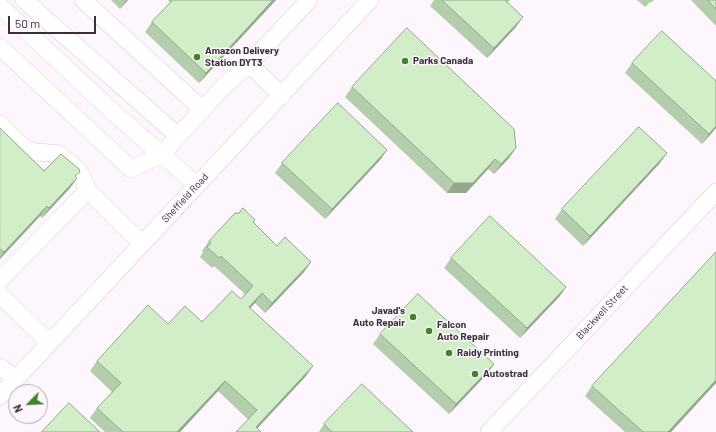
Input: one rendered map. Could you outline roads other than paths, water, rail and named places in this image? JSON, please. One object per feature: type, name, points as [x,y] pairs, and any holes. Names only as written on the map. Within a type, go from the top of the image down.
[{"type":"street","points":[[24,0],[177,136]]},
{"type":"street","points":[[83,0],[203,110]]},
{"type":"street","points":[[0,47],[131,169],[162,154],[224,86],[249,64],[309,0]]},
{"type":"street","name":"Sheffield Road","points":[[0,396],[282,96],[370,0]]},
{"type":"street","points":[[0,6],[114,113],[197,185]]},
{"type":"street","points":[[249,64],[282,96]]},
{"type":"street","points":[[0,124],[27,151],[59,154],[79,172],[88,190],[142,244]]},
{"type":"street","points":[[0,280],[88,190]]},
{"type":"street","name":"Blackwell Street","points":[[489,432],[716,192]]},
{"type":"street","points":[[0,295],[50,342]]},
{"type":"street","points":[[0,367],[16,379]]},
{"type":"place","name":"Amazon Delivery Station DYT3","points":[[197,57]]},
{"type":"place","name":"Parks Canada","points":[[405,61]]},
{"type":"place","name":"Javad's Auto Repair","points":[[413,317]]},
{"type":"place","name":"Falcon Auto Repair","points":[[429,331]]},
{"type":"place","name":"Raidy Printing","points":[[449,353]]},
{"type":"place","name":"Autostrad","points":[[475,374]]}]
